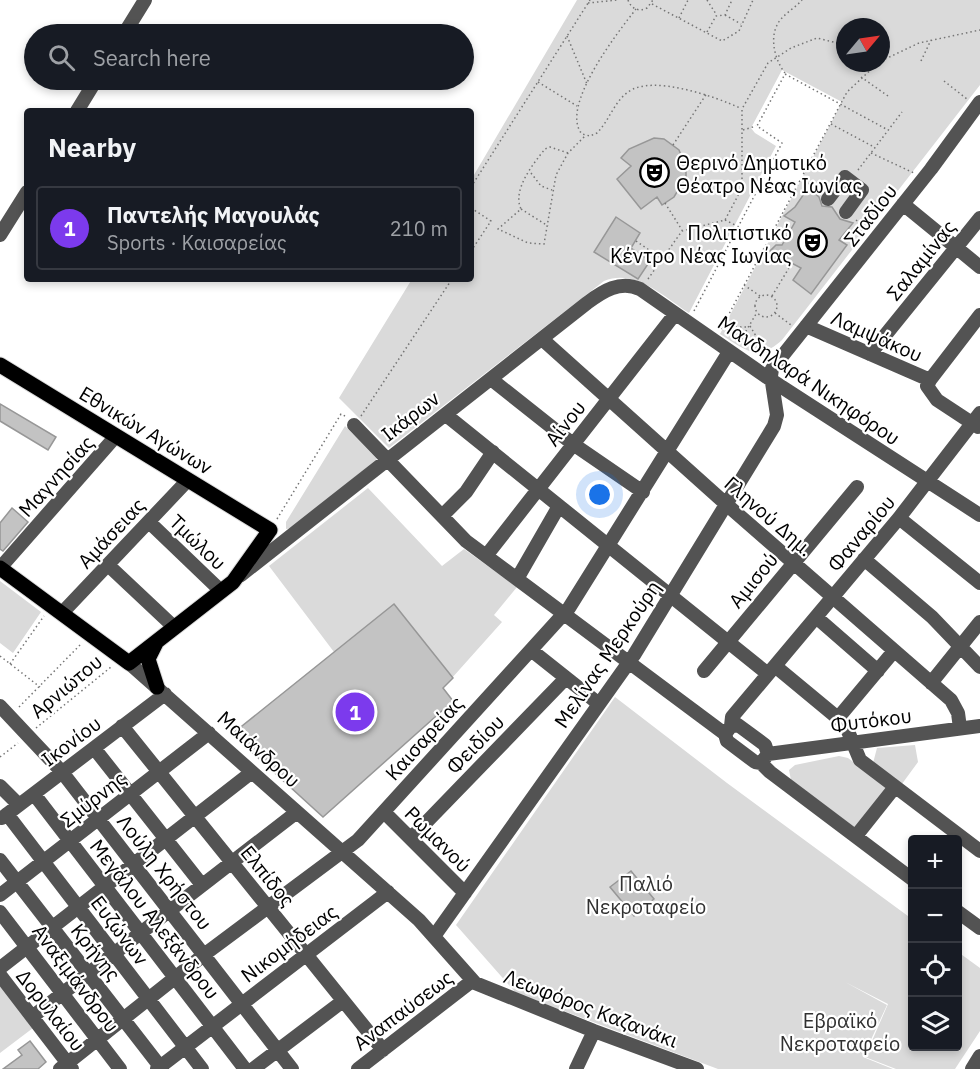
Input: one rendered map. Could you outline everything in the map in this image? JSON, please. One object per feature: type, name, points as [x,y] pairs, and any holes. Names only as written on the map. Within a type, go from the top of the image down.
[{"type":"main road","name":"Εθνικών Αγώνων","points":[[0,365],[270,530]]},
{"type":"main road","name":"Ικάρων","points":[[125,660],[158,640],[227,586],[270,530]]},
{"type":"main road","name":"Μαιάνδρου","points":[[0,568],[125,660]]},
{"type":"main road","points":[[158,640],[151,649],[148,668],[161,691]]},
{"type":"street","points":[[130,24],[145,0]]},
{"type":"street","points":[[79,108],[90,90]]},
{"type":"street","name":"Σταδίου","points":[[771,380],[772,369],[800,327],[903,204],[978,104]]},
{"type":"street","points":[[828,199],[845,177],[862,190],[846,212]]},
{"type":"street","points":[[0,235],[24,197]]},
{"type":"street","points":[[903,204],[980,267]]},
{"type":"street","name":"Σαλαμίνας","points":[[870,354],[980,218]]},
{"type":"street","name":"Μανδηλαρά Νικηφόρου","points":[[616,287],[630,286],[640,289],[675,314],[733,349],[771,380],[980,515]]},
{"type":"street","name":"Ικάρων","points":[[227,586],[600,293],[616,287]]},
{"type":"street","name":"Αίνου","points":[[486,556],[675,314]]},
{"type":"street","points":[[930,380],[980,315]]},
{"type":"street","name":"Λαμψάκου","points":[[800,327],[930,380],[927,386],[932,396],[977,421]]},
{"type":"street","name":"Γληνού Δημ.","points":[[542,339],[668,453],[931,683],[955,706],[960,729]]},
{"type":"street","name":"Καισαρείας","points":[[67,1067],[175,977],[358,840],[384,812],[564,614],[644,492],[733,349]]},
{"type":"street","points":[[491,379],[573,444],[644,492]]},
{"type":"street","name":"Μελίνας Μερκούρη","points":[[435,935],[628,663],[726,504],[776,421],[771,380]]},
{"type":"street","points":[[446,415],[728,643],[772,670],[838,718],[848,728],[857,757],[980,851]]},
{"type":"street","name":"Φαναρίου","points":[[728,730],[732,717],[977,421]]},
{"type":"street","points":[[354,426],[466,541],[628,663],[728,730]]},
{"type":"street","name":"Μαγνησίας","points":[[0,568],[116,436]]},
{"type":"street","points":[[442,516],[466,492],[493,452]]},
{"type":"street","name":"Αμάσειας","points":[[57,610],[108,565],[188,480]]},
{"type":"street","name":"Αμισού","points":[[704,671],[792,562],[857,487]]},
{"type":"street","points":[[517,579],[559,506]]},
{"type":"street","points":[[899,518],[980,583]]},
{"type":"street","name":"Τμώλου","points":[[149,522],[227,586]]},
{"type":"street","points":[[864,559],[962,645],[980,667]]},
{"type":"street","points":[[108,565],[174,627]]},
{"type":"street","points":[[816,617],[878,671]]},
{"type":"street","points":[[931,683],[980,622]]},
{"type":"street","points":[[531,650],[599,704]]},
{"type":"street","points":[[838,718],[894,651]]},
{"type":"street","name":"Μαιάνδρου","points":[[125,660],[435,935],[472,981]]},
{"type":"street","name":"Φειδίου","points":[[411,837],[566,678]]},
{"type":"street","name":"Ικονίου","points":[[3,817],[122,726],[161,691]]},
{"type":"street","name":"Λούλη Χρήστου","points":[[0,706],[62,772],[292,1069]]},
{"type":"street","points":[[728,730],[738,725],[765,745],[764,758],[770,772],[908,876]]},
{"type":"street","name":"Ελπίδος","points":[[122,726],[383,1050]]},
{"type":"street","name":"Φυτόκου","points":[[764,758],[853,741],[980,726]]},
{"type":"street","points":[[728,730],[727,741],[755,762],[764,758]]},
{"type":"street","name":"Σμύρνης","points":[[0,895],[209,733]]},
{"type":"street","points":[[94,748],[202,885]]},
{"type":"street","points":[[0,968],[252,772]]},
{"type":"street","points":[[0,786],[19,805]]},
{"type":"street","points":[[856,836],[895,787]]},
{"type":"street","name":"Μεγάλου Αλεξάνδρου","points":[[34,794],[245,1069]]},
{"type":"street","points":[[32,1017],[297,812]]},
{"type":"street","name":"Ρωμανού","points":[[384,812],[465,893]]},
{"type":"street","name":"Ευζώνων","points":[[3,817],[44,862],[202,1069]]},
{"type":"street","name":"Κρήνης","points":[[0,860],[160,1068]]},
{"type":"street","name":"Νικομήδειας","points":[[160,1068],[388,892]]},
{"type":"street","name":"Αναξιμάνδρου","points":[[0,912],[120,1069]]},
{"type":"street","points":[[962,915],[980,928]]},
{"type":"street","name":"Δορυλαίου","points":[[0,975],[67,1067]]},
{"type":"street","name":"Λεωφόρος Καζανάκι","points":[[472,981],[678,1066],[697,1069]]},
{"type":"street","name":"Αναπαύσεως","points":[[362,1067],[472,981]]},
{"type":"street","points":[[253,1069],[343,1001]]},
{"type":"street","points":[[576,1069],[594,1031]]},
{"type":"street","points":[[972,1069],[980,1056]]},
{"type":"path","points":[[474,182],[590,0]]},
{"type":"path","points":[[588,3],[617,0]]},
{"type":"path","points":[[628,0],[636,9],[644,10],[652,4],[653,0]]},
{"type":"path","points":[[678,19],[688,0]]},
{"type":"path","points":[[707,0],[716,16]]},
{"type":"path","points":[[725,15],[732,0]]},
{"type":"path","points":[[652,4],[719,41],[727,40],[736,34],[753,0]]},
{"type":"path","points":[[802,0],[781,18],[775,28],[776,55],[785,74],[888,130]]},
{"type":"path","points":[[585,136],[579,132],[576,123],[577,106],[609,46],[636,9]]},
{"type":"path","points":[[716,16],[725,15],[742,25]]},
{"type":"path","points":[[706,34],[716,16]]},
{"type":"path","points":[[890,55],[931,40],[980,30]]},
{"type":"path","points":[[567,35],[587,85]]},
{"type":"path","points":[[725,220],[742,188],[742,109],[765,68],[776,55],[817,38],[836,43]]},
{"type":"path","points":[[921,61],[931,40]]},
{"type":"path","points":[[718,334],[840,103],[866,72]]},
{"type":"path","points":[[743,130],[757,126],[785,74]]},
{"type":"path","points":[[860,77],[888,96]]},
{"type":"path","points":[[537,81],[577,106]]},
{"type":"path","points":[[944,81],[978,104]]},
{"type":"path","points":[[521,209],[498,229],[528,243],[544,244],[552,190],[568,153],[585,136],[594,135],[599,131],[622,97],[634,89],[652,87],[707,93],[742,109]]},
{"type":"path","points":[[673,145],[707,93]]},
{"type":"path","points":[[850,181],[902,112]]},
{"type":"path","points":[[829,124],[875,148]]},
{"type":"path","points":[[691,317],[783,142],[757,126]]},
{"type":"path","points":[[548,226],[521,209],[518,194],[544,149],[550,147],[568,153]]},
{"type":"path","points":[[871,153],[914,173]]},
{"type":"path","points":[[531,173],[541,186],[552,190]]},
{"type":"path","points":[[665,203],[682,231]]},
{"type":"path","points":[[474,210],[491,221],[474,246]]},
{"type":"path","points":[[645,284],[682,231],[725,220],[738,227]]},
{"type":"path","points":[[636,241],[662,259]]},
{"type":"path","points":[[772,297],[792,263]]},
{"type":"path","points":[[354,426],[450,282]]},
{"type":"path","points":[[744,285],[761,296],[772,297],[777,304],[775,313]]},
{"type":"path","points":[[761,296],[755,304],[757,313],[764,318],[775,313]]},
{"type":"path","points":[[733,349],[757,313]]},
{"type":"path","points":[[775,313],[800,327]]},
{"type":"path","points":[[722,327],[749,326]]},
{"type":"path","points":[[749,326],[766,354]]},
{"type":"path","points":[[752,354],[766,354],[774,350]]},
{"type":"path","points":[[270,530],[341,414]]},
{"type":"path","points":[[10,664],[57,610]]},
{"type":"path","points":[[10,716],[91,634]]},
{"type":"path","points":[[0,656],[41,687]]},
{"type":"path","name":"Αρνιώτου","points":[[0,757],[125,660]]},
{"type":"green space","points":[[577,0],[980,0],[980,85],[782,340],[773,347],[765,351],[751,351],[720,334],[842,102],[782,70],[751,128],[776,146],[689,313],[659,292],[638,281],[616,278],[604,281],[389,448],[339,398],[410,282],[474,282],[474,175]]},
{"type":"green space","points":[[345,426],[377,459],[292,528],[286,529],[286,522]]},
{"type":"green space","points":[[368,488],[442,566],[464,549],[517,587],[494,615],[502,622],[443,688],[453,701],[323,817],[232,734],[334,652],[269,566]]},
{"type":"green space","points":[[0,581],[41,612],[13,653],[0,643]]},
{"type":"green space","name":"Παλιό Νεκροταφείο","points":[[615,697],[727,783],[908,916],[908,1051],[962,1051],[962,955],[980,968],[980,1031],[955,1069],[896,1069],[865,1057],[888,1004],[845,982],[887,1005],[863,1057],[893,1069],[718,1069],[516,993],[456,925]]},
{"type":"green space","points":[[915,745],[918,762],[899,788],[872,767],[877,748]]},
{"type":"green space","points":[[839,756],[848,758],[888,788],[857,829],[791,780],[789,770],[795,765]]},
{"type":"green space","points":[[0,985],[33,1028],[0,1053]]},
{"type":"building","name":"Θερινό Δημοτικό Θέατρο Νέας Ιωνίας","points":[[654,138],[664,139],[679,150],[686,168],[686,177],[674,197],[662,205],[657,197],[641,209],[617,179],[631,166],[621,158],[629,149]]},
{"type":"building","name":"Πολιτιστικό Κέντρο Νέας Ιωνίας","points":[[808,188],[819,197],[822,206],[832,207],[840,219],[853,223],[839,240],[847,245],[811,294],[793,280],[801,268],[786,260],[782,262],[774,259],[770,251],[776,245],[782,245],[795,222],[784,216],[795,207]]},
{"type":"building","points":[[616,217],[640,233],[631,248],[650,261],[638,279],[594,252]]},
{"type":"building","points":[[0,404],[56,437],[48,450],[0,421]]},
{"type":"building","points":[[12,508],[28,522],[3,551],[0,549],[0,523]]},
{"type":"building","points":[[394,604],[453,678],[443,688],[453,701],[323,817],[232,734]]},
{"type":"building","points":[[631,871],[654,899],[634,916],[610,887]]},
{"type":"building","points":[[30,1041],[46,1062],[38,1069],[3,1069],[22,1055],[18,1050]]},
{"type":"place","name":"Θερινό Δημοτικό Θέατρο Νέας Ιωνίας","points":[[655,173]]},
{"type":"place","name":"Πολιτιστικό Κέντρο Νέας Ιωνίας","points":[[813,243]]},
{"type":"place","name":"Παντελής Μαγουλάς","points":[[355,712]]},
{"type":"park label","name":"Εβραϊκό Νεκροταφείο","points":[[840,1032]]}]
